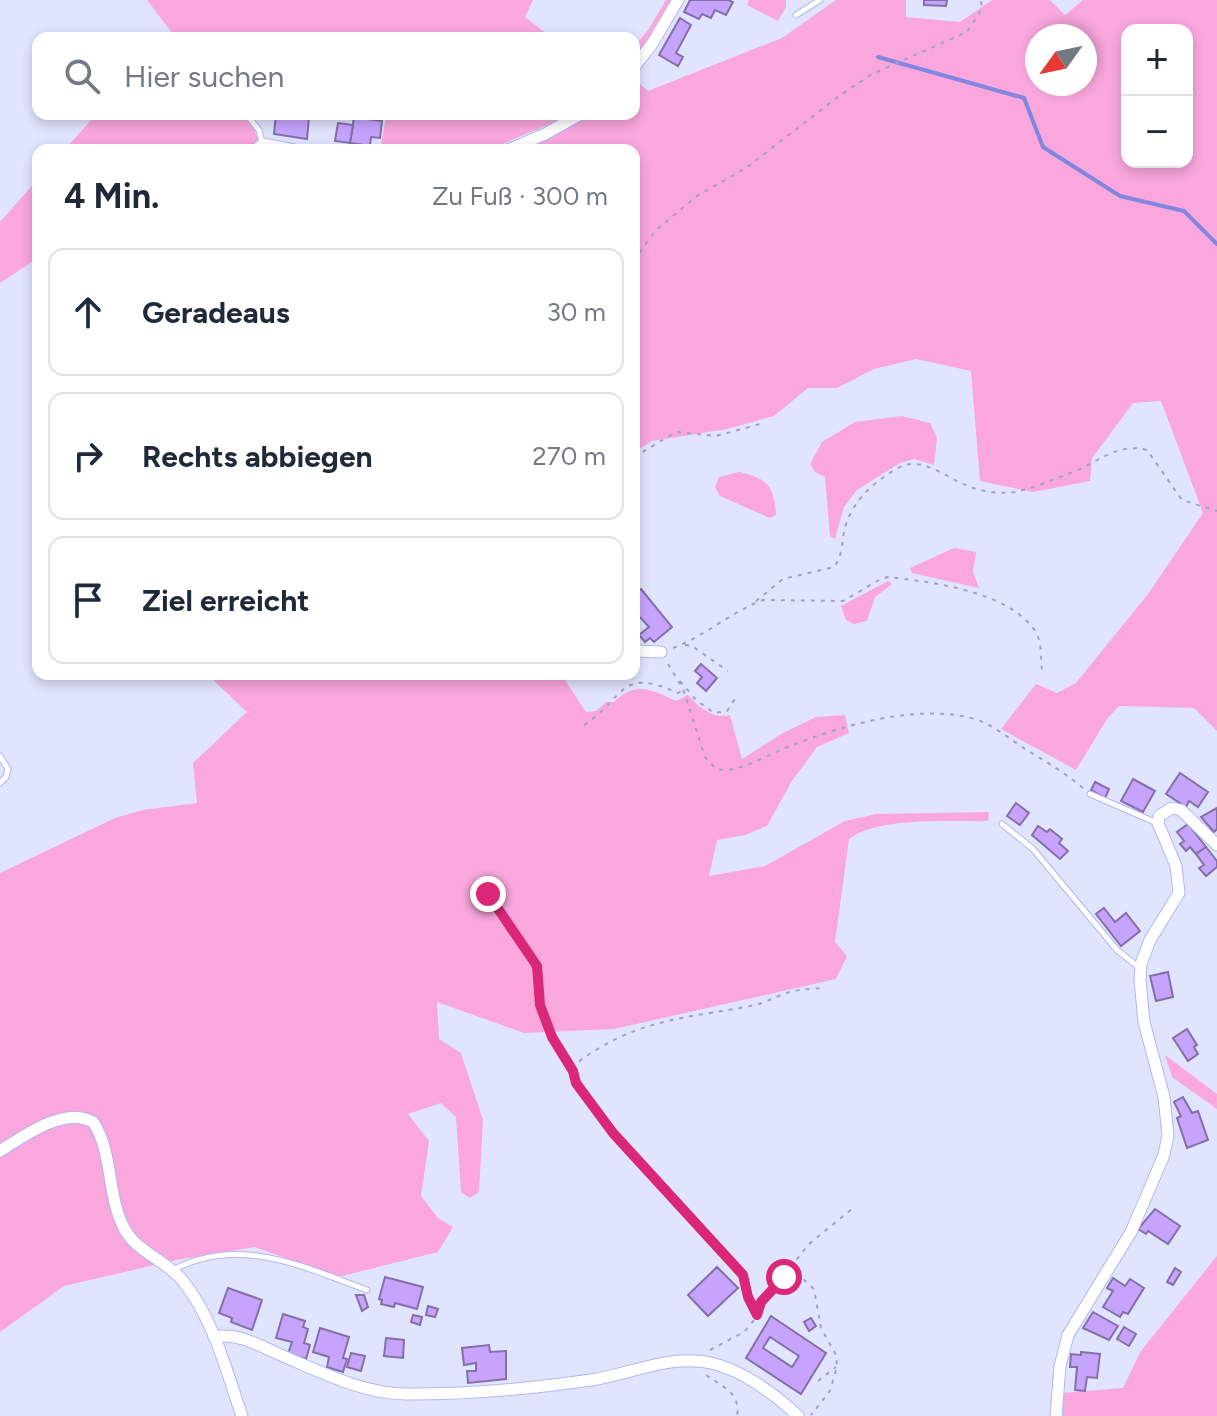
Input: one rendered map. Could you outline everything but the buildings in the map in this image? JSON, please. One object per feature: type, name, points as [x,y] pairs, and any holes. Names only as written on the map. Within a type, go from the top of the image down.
[{"type":"street","points":[[640,59],[678,0]]},
{"type":"street","points":[[522,144],[570,120]]},
{"type":"street","points":[[640,651],[661,652]]},
{"type":"street","points":[[1056,1416],[1060,1366],[1068,1335],[1131,1232],[1164,1155],[1167,1119],[1144,1022],[1141,969],[1150,940],[1179,893],[1176,866],[1158,823],[1159,816],[1172,808],[1181,810],[1217,845]]},
{"type":"street","points":[[0,1151],[47,1124],[73,1118],[93,1122],[101,1138],[114,1204],[124,1229],[136,1243],[173,1270],[200,1305],[242,1416]]},
{"type":"street","points":[[214,1337],[236,1337],[349,1383],[405,1394],[574,1382],[615,1376],[660,1364],[701,1362],[738,1374],[798,1416]]},
{"type":"lane","points":[[796,15],[820,0]]},
{"type":"lane","points":[[251,120],[259,130],[260,144]]},
{"type":"lane","points":[[0,756],[8,769],[0,783]]},
{"type":"lane","points":[[1090,794],[1158,823]]},
{"type":"lane","points":[[1002,824],[1033,849],[1117,950],[1141,969]]},
{"type":"lane","points":[[173,1270],[190,1261],[234,1255],[269,1256],[367,1290]]},
{"type":"path","points":[[640,252],[655,231],[697,196],[746,168],[839,96],[872,74],[967,32],[982,9],[981,0]]},
{"type":"path","points":[[640,453],[676,432],[716,436],[764,423]]},
{"type":"path","points":[[1090,794],[1062,771],[997,729],[952,715],[868,721],[794,744],[731,770],[716,769],[705,757],[683,689],[661,652],[683,644],[751,604],[783,579],[834,567],[851,511],[871,488],[903,466],[923,466],[967,486],[1000,493],[1016,492],[1075,472],[1121,449],[1147,450],[1182,500],[1217,511]]},
{"type":"path","points":[[751,604],[772,599],[843,601],[888,577],[962,590],[1021,615],[1033,628],[1041,647],[1042,670]]},
{"type":"path","points":[[683,644],[692,646],[728,671]]},
{"type":"path","points":[[677,678],[696,700],[714,713],[727,711],[737,696]]},
{"type":"path","points":[[584,725],[594,719],[622,688],[631,684],[662,685],[678,693],[683,689]]},
{"type":"path","points":[[488,894],[537,966],[540,1005],[552,1037],[573,1071],[576,1083],[613,1133],[743,1275],[748,1297],[757,1315]]},
{"type":"path","points":[[573,1071],[575,1065],[586,1057],[620,1035],[638,1028],[709,1011],[762,1003],[793,991],[821,988]]},
{"type":"path","points":[[737,1416],[738,1404],[730,1390],[706,1375],[701,1362],[703,1355],[744,1332],[757,1315],[761,1302],[794,1268],[809,1244],[853,1208]]},
{"type":"path","points":[[784,1277],[800,1276],[814,1289],[825,1338],[836,1355],[837,1366],[830,1391],[810,1416]]},
{"type":"path","points":[[821,1344],[825,1338]]},
{"type":"path","points":[[818,1381],[837,1366]]},
{"type":"shaded area","points":[[147,0],[533,0],[525,17],[544,32],[171,32]]},
{"type":"shaded area","points":[[666,0],[673,0],[640,52],[640,40]]},
{"type":"shaded area","points":[[749,0],[786,0],[786,7],[778,21],[747,5]]},
{"type":"shaded area","points":[[836,0],[906,0],[906,17],[960,22],[992,0],[1050,0],[1065,15],[1083,0],[1217,0],[1217,731],[1194,708],[1119,706],[1107,719],[1076,770],[1001,729],[1036,684],[1057,693],[1076,683],[1148,594],[1203,513],[1161,401],[1133,403],[1092,458],[1090,481],[1033,492],[980,481],[971,371],[916,359],[874,369],[837,388],[808,388],[774,416],[727,429],[652,441],[640,448],[640,144],[530,144],[578,120],[640,120],[640,84],[648,91],[782,38]]},
{"type":"shaded area","points":[[92,120],[247,120],[258,139],[255,144],[70,144]]},
{"type":"shaded area","points":[[385,120],[559,120],[503,144],[381,144]]},
{"type":"shaded area","points":[[32,186],[32,262],[0,283],[0,222]]},
{"type":"shaded area","points":[[902,416],[930,423],[937,438],[934,465],[914,459],[900,463],[857,490],[844,507],[835,539],[830,536],[825,477],[815,472],[810,464],[822,442],[855,422]]},
{"type":"shaded area","points":[[739,472],[757,477],[768,485],[776,515],[770,518],[720,496],[715,487],[719,477]]},
{"type":"shaded area","points":[[954,548],[976,552],[973,572],[979,588],[912,573],[910,568]]},
{"type":"shaded area","points":[[888,581],[892,584],[875,597],[867,621],[854,624],[846,620],[841,606]]},
{"type":"shaded area","points":[[213,680],[565,680],[586,712],[596,711],[606,702],[614,702],[637,689],[652,691],[676,701],[688,695],[707,711],[730,715],[742,759],[816,717],[845,715],[849,733],[817,747],[792,781],[767,826],[745,835],[717,840],[709,876],[765,866],[845,821],[876,814],[989,812],[988,821],[896,823],[862,832],[849,839],[835,942],[847,956],[836,979],[614,1029],[524,1033],[437,1002],[439,1039],[461,1053],[483,1120],[479,1192],[470,1198],[461,1192],[456,1117],[441,1103],[408,1114],[429,1141],[421,1196],[438,1218],[453,1227],[438,1252],[338,1277],[255,1247],[176,1260],[64,1286],[0,1332],[0,873],[115,818],[143,810],[197,803],[193,763],[247,712]]},
{"type":"shaded area","points":[[1165,1055],[1217,1094],[1217,1109],[1172,1077]]},
{"type":"shaded area","points":[[1217,1256],[1217,1416],[1063,1416],[1062,1393],[1123,1388],[1141,1351]]},
{"type":"waterway","points":[[878,57],[1024,98],[1043,147],[1120,196],[1184,211],[1217,244]]},
{"type":"route","points":[[488,894],[537,966],[540,1005],[552,1037],[573,1071],[576,1083],[613,1133],[743,1275],[748,1297],[757,1315],[761,1302],[784,1277]]}]
